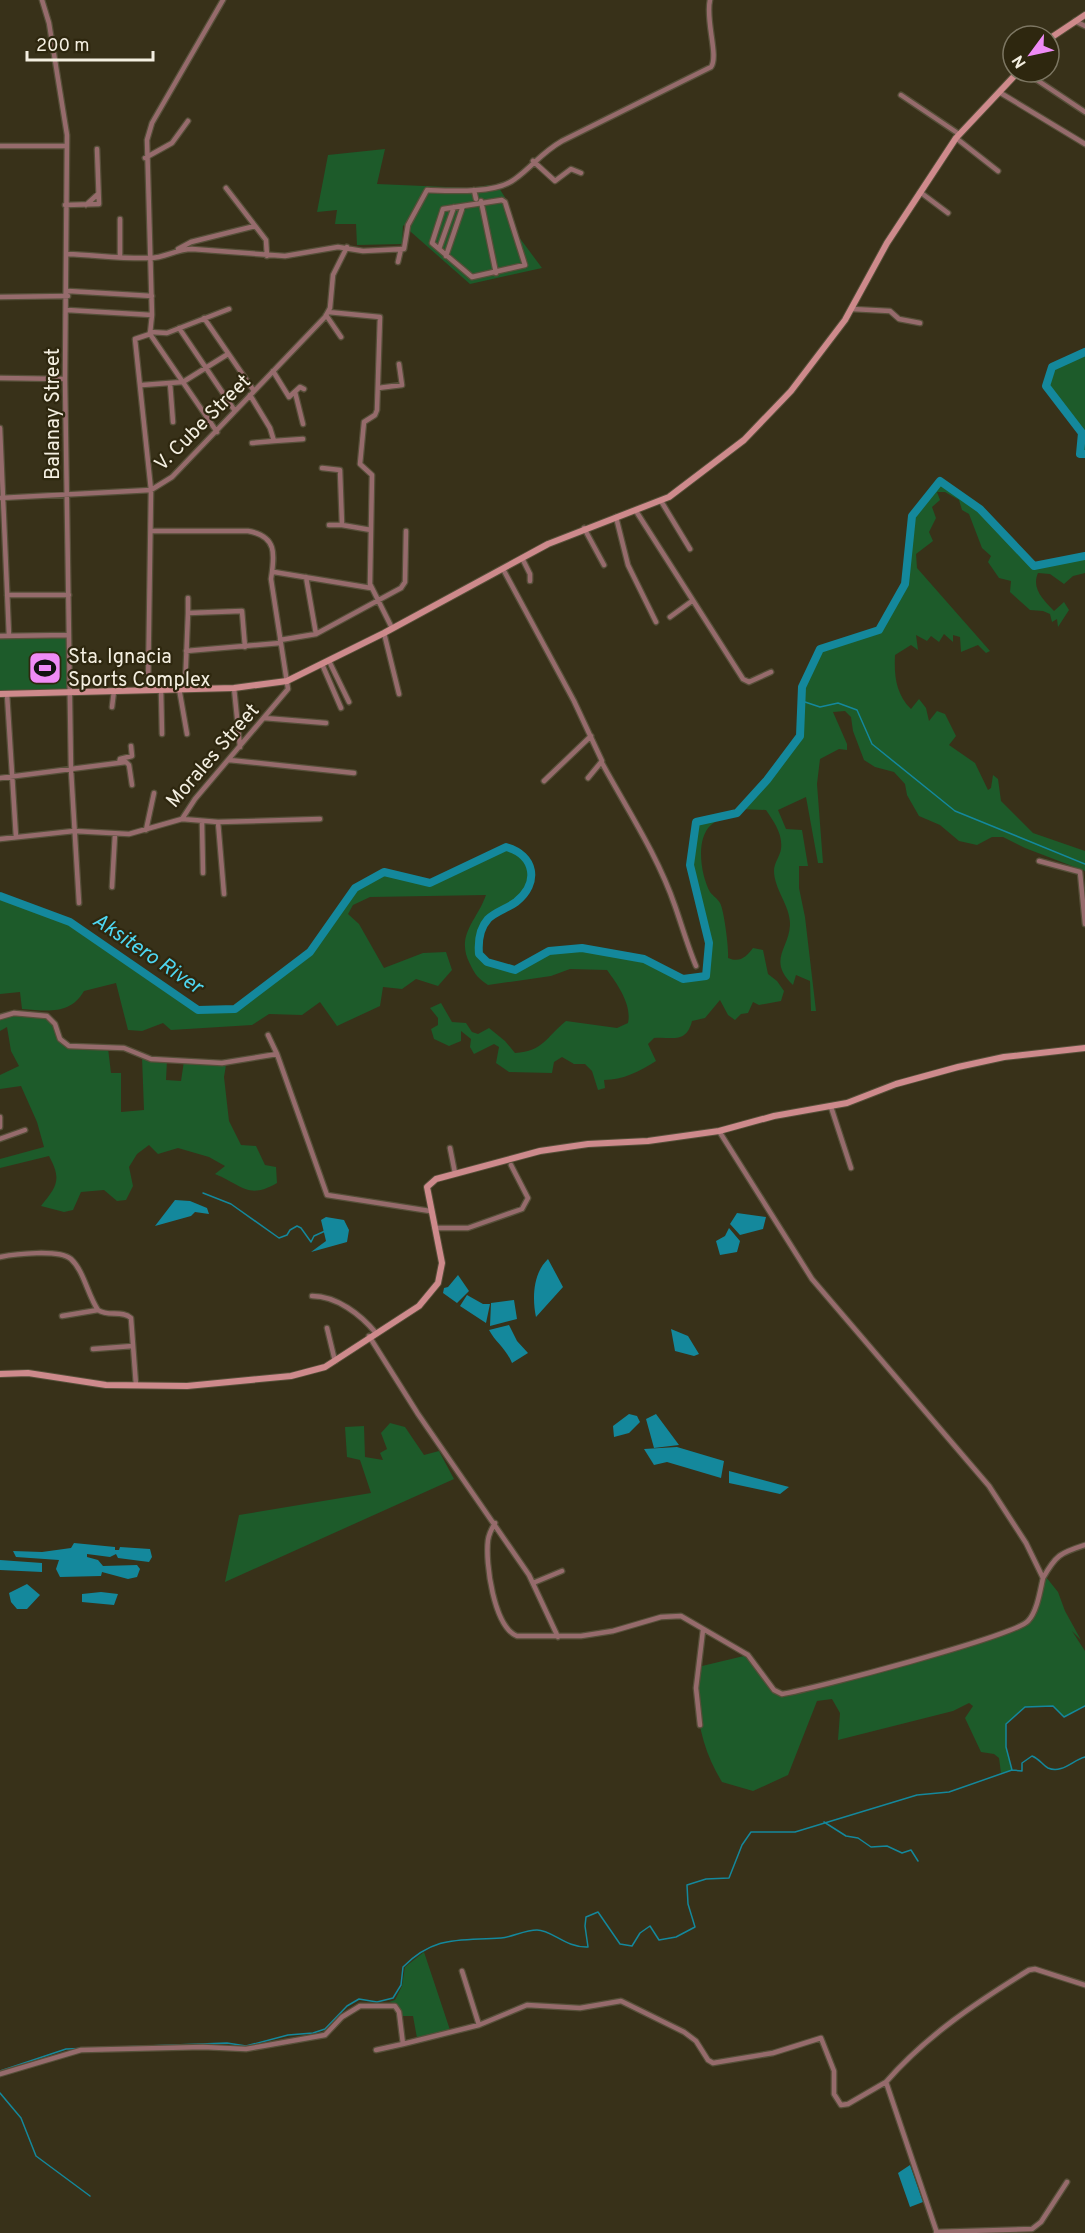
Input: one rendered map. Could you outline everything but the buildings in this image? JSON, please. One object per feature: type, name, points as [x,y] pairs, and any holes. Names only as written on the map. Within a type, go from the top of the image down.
[{"type":"street","name":"Balanay Street","points":[[42,0],[50,23],[67,135],[66,379],[71,770],[79,903]]},
{"type":"street","points":[[217,432],[150,333],[153,296],[145,147],[152,123],[224,0]]},
{"type":"street","points":[[178,249],[285,256],[347,247],[363,251],[401,249],[406,246],[408,225],[427,190],[476,190],[507,184],[533,161],[562,141],[711,67],[715,60],[707,20],[710,0]]},
{"type":"street","points":[[1061,30],[1085,15]]},
{"type":"street","points":[[1074,21],[1085,26]]},
{"type":"street","points":[[16,837],[4,694],[234,688],[287,681],[584,528],[661,501],[760,425],[801,380],[852,309],[887,243],[958,136],[1007,84]]},
{"type":"street","points":[[1043,84],[1085,112]]},
{"type":"street","points":[[999,92],[1085,144]]},
{"type":"street","points":[[901,95],[958,136],[998,171]]},
{"type":"street","points":[[145,158],[172,143],[188,121]]},
{"type":"street","points":[[0,146],[66,146]]},
{"type":"street","points":[[65,206],[98,205],[98,149]]},
{"type":"street","points":[[533,161],[555,181],[571,169],[581,173]]},
{"type":"street","points":[[226,188],[266,240],[267,256]]},
{"type":"street","points":[[476,190],[496,273]]},
{"type":"street","points":[[920,192],[948,213]]},
{"type":"street","points":[[86,205],[98,194]]},
{"type":"street","points":[[502,200],[506,202],[525,265],[472,277],[432,242],[443,209],[479,202],[502,200]]},
{"type":"street","points":[[446,256],[464,206]]},
{"type":"street","points":[[439,249],[454,207]]},
{"type":"street","points":[[120,219],[120,256]]},
{"type":"street","points":[[68,254],[150,258],[168,255],[191,242],[255,226]]},
{"type":"street","points":[[341,337],[327,314],[333,275],[347,247]]},
{"type":"street","points":[[398,262],[401,249]]},
{"type":"street","points":[[0,297],[68,293],[153,296]]},
{"type":"street","points":[[148,690],[151,490],[142,385],[135,339],[150,333],[167,333],[229,309]]},
{"type":"street","points":[[852,309],[890,311],[899,319],[920,323]]},
{"type":"street","points":[[67,310],[152,315]]},
{"type":"street","points":[[327,314],[380,316],[377,410],[375,415],[365,420],[360,464],[372,476],[371,588],[392,628]]},
{"type":"street","name":"V. Cube Street","points":[[2,498],[151,490],[172,477],[217,432],[327,314]]},
{"type":"street","points":[[204,318],[252,393],[274,441]]},
{"type":"street","points":[[179,328],[235,411]]},
{"type":"street","points":[[142,385],[183,382],[228,354]]},
{"type":"street","points":[[378,388],[402,385],[399,364]]},
{"type":"street","points":[[273,371],[288,397],[300,387],[304,389]]},
{"type":"street","points":[[0,378],[66,379]]},
{"type":"street","points":[[170,383],[173,422]]},
{"type":"street","points":[[295,392],[303,424]]},
{"type":"street","points":[[0,428],[9,636]]},
{"type":"street","points":[[252,443],[303,439]]},
{"type":"street","points":[[322,468],[339,470],[342,525]]},
{"type":"street","points":[[661,501],[690,549]]},
{"type":"street","points":[[636,511],[744,679],[752,681],[771,672]]},
{"type":"street","points":[[616,517],[628,565],[656,622]]},
{"type":"street","points":[[328,525],[370,530]]},
{"type":"street","points":[[584,528],[604,565]]},
{"type":"street","points":[[151,531],[221,529],[263,534],[271,545],[273,572],[271,579],[287,681]]},
{"type":"street","points":[[186,651],[245,647],[316,634],[404,585],[406,531]]},
{"type":"street","points":[[522,558],[530,574],[530,581]]},
{"type":"street","points":[[503,569],[591,736],[602,763],[657,864],[675,906],[690,956],[696,966]]},
{"type":"street","points":[[273,572],[371,588]]},
{"type":"street","points":[[306,577],[316,634]]},
{"type":"street","points":[[7,596],[69,595]]},
{"type":"street","points":[[187,734],[182,688],[188,598]]},
{"type":"street","points":[[670,617],[692,601]]},
{"type":"street","points":[[188,613],[242,611],[245,647]]},
{"type":"street","points":[[384,633],[399,694]]},
{"type":"street","points":[[0,636],[69,635]]},
{"type":"street","points":[[329,661],[349,702]]},
{"type":"street","points":[[322,664],[341,708]]},
{"type":"street","name":"Morales Street","points":[[0,839],[74,831],[115,834],[146,830],[182,819],[286,692],[287,681]]},
{"type":"street","points":[[234,688],[240,747]]},
{"type":"street","points":[[161,689],[162,734]]},
{"type":"street","points":[[112,707],[114,691]]},
{"type":"street","points":[[264,718],[326,723]]},
{"type":"street","points":[[544,782],[591,736]]},
{"type":"street","points":[[119,763],[120,759],[132,756],[131,746]]},
{"type":"street","points":[[229,760],[354,773]]},
{"type":"street","points":[[0,778],[128,762],[132,785]]},
{"type":"street","points":[[588,778],[602,763]]},
{"type":"street","points":[[146,830],[154,793]]},
{"type":"street","points":[[182,819],[202,822],[320,819]]},
{"type":"street","points":[[202,822],[203,873]]},
{"type":"street","points":[[218,822],[224,894]]},
{"type":"street","points":[[112,887],[115,834]]},
{"type":"street","points":[[1039,861],[1083,873],[1085,924]]},
{"type":"street","points":[[0,1017],[14,1014],[47,1016],[55,1024],[60,1039],[69,1046],[124,1048],[152,1059],[222,1063],[277,1054]]},
{"type":"street","points":[[268,1035],[277,1054],[327,1195],[430,1211]]},
{"type":"street","points":[[0,1374],[28,1373],[105,1385],[188,1386],[291,1376],[325,1367],[419,1306],[438,1283],[442,1263],[430,1211],[427,1187],[429,1183],[455,1173],[540,1151],[588,1144],[648,1141],[719,1131],[774,1116],[831,1107],[958,1067],[1036,1052],[1085,1048]]},
{"type":"street","points":[[831,1107],[851,1168]]},
{"type":"street","points":[[0,1116],[0,1127]]},
{"type":"street","points":[[0,1139],[25,1130]]},
{"type":"street","points":[[719,1131],[799,1262],[989,1486],[1026,1543],[1042,1578]]},
{"type":"street","points":[[450,1148],[455,1173]]},
{"type":"street","points":[[435,1228],[468,1228],[522,1209],[528,1198],[511,1165]]},
{"type":"street","points":[[0,1257],[29,1253],[69,1258],[98,1310]]},
{"type":"street","points":[[312,1296],[330,1298],[358,1316],[373,1334],[418,1414],[495,1522],[533,1583],[558,1637]]},
{"type":"street","points":[[62,1316],[98,1310],[129,1315],[136,1385]]},
{"type":"street","points":[[327,1328],[334,1361]]},
{"type":"street","points":[[93,1349],[133,1346]]},
{"type":"street","points":[[495,1522],[488,1538],[494,1598],[502,1621],[512,1634],[558,1637],[613,1631],[674,1615],[689,1620],[751,1658],[774,1690],[782,1694],[889,1667],[1021,1626],[1031,1616],[1042,1578],[1056,1557],[1064,1551],[1085,1545]]},
{"type":"street","points":[[533,1583],[562,1571]]},
{"type":"street","points":[[700,1725],[696,1688],[703,1630]]},
{"type":"street","points":[[376,2050],[479,2025],[527,2005],[580,2008],[621,2001],[684,2032],[696,2041],[708,2060],[713,2063],[773,2053],[821,2038],[834,2071],[834,2094],[841,2104],[848,2104],[886,2082],[906,2058],[937,2032],[1029,1970],[1035,1969],[1085,1985]]},
{"type":"street","points":[[462,1971],[479,2025]]},
{"type":"street","points":[[0,2074],[81,2050],[203,2047],[246,2049],[325,2035],[350,2011],[371,2005],[395,2006],[399,2012],[403,2044]]},
{"type":"street","points":[[886,2082],[936,2233],[1032,2229],[1041,2222],[1067,2182]]},
{"type":"green space","points":[[385,149],[377,184],[470,188],[490,185],[490,190],[499,188],[508,202],[516,233],[542,268],[470,284],[403,225],[402,244],[357,245],[356,224],[335,224],[337,210],[317,212],[328,155]]},
{"type":"green space","points":[[1085,352],[1085,454],[1080,454],[1082,436],[1046,386],[1052,367]]},
{"type":"green space","points":[[940,481],[980,509],[1034,565],[1085,556],[1085,573],[1073,576],[1064,584],[1050,574],[1038,573],[1037,589],[1046,603],[1054,611],[1064,602],[1069,610],[1058,627],[1057,619],[1052,622],[1050,614],[1030,610],[1010,592],[1011,581],[999,578],[988,562],[991,556],[982,548],[969,514],[962,510],[959,500],[945,492],[937,492],[940,500],[932,507],[936,518],[929,532],[933,541],[916,554],[917,568],[990,651],[986,653],[978,645],[961,652],[960,637],[953,635],[953,642],[944,634],[939,642],[931,636],[927,641],[916,635],[918,650],[911,645],[895,655],[899,691],[911,709],[919,699],[926,708],[929,721],[937,711],[945,714],[956,736],[949,745],[975,763],[988,790],[991,788],[993,775],[998,779],[1001,801],[1033,833],[1085,851],[1085,871],[1003,837],[992,837],[977,845],[959,841],[940,825],[919,816],[907,795],[905,784],[894,772],[875,767],[864,760],[853,731],[851,717],[845,711],[833,712],[847,744],[847,750],[839,749],[820,759],[817,784],[823,863],[818,863],[806,797],[778,810],[786,829],[802,830],[808,866],[799,866],[799,888],[805,917],[816,1011],[811,1011],[810,981],[796,975],[793,985],[781,968],[781,955],[789,933],[790,918],[775,878],[774,868],[781,849],[779,833],[766,810],[740,809],[800,736],[802,687],[820,649],[879,630],[905,584],[912,516]]},
{"type":"green space","points":[[0,636],[69,636],[69,693],[0,694]]},
{"type":"green space","points":[[737,813],[716,821],[706,831],[701,848],[704,877],[710,892],[722,907],[728,958],[736,960],[742,958],[753,948],[763,950],[768,974],[784,991],[781,1001],[759,1005],[753,1002],[748,1013],[741,1014],[735,1020],[728,1015],[720,1000],[705,1018],[692,1021],[686,1034],[677,1038],[654,1038],[648,1044],[656,1061],[631,1074],[604,1080],[605,1088],[598,1090],[592,1071],[585,1064],[574,1064],[562,1057],[554,1062],[552,1073],[509,1072],[496,1063],[499,1047],[494,1044],[474,1054],[470,1047],[471,1039],[461,1031],[461,1041],[449,1046],[434,1039],[431,1029],[438,1025],[438,1018],[430,1008],[441,1003],[452,1022],[466,1023],[472,1032],[478,1034],[489,1028],[515,1053],[525,1052],[539,1046],[566,1021],[617,1028],[628,1023],[626,1002],[607,970],[570,969],[551,976],[488,985],[480,979],[470,964],[465,945],[469,928],[486,895],[370,897],[353,905],[348,914],[359,924],[384,968],[423,953],[446,952],[452,970],[438,986],[416,979],[402,989],[383,987],[380,1006],[337,1026],[320,1002],[302,1015],[269,1014],[252,1025],[171,1030],[163,1023],[142,1031],[128,1030],[116,983],[84,991],[72,1004],[58,1010],[22,1009],[20,992],[0,994],[0,900],[12,902],[67,924],[197,1012],[234,1013],[311,955],[355,888],[384,872],[430,883],[506,847],[523,856],[531,870],[531,878],[524,895],[488,919],[483,927],[479,940],[479,954],[487,962],[515,970],[549,951],[582,948],[644,959],[683,979],[706,976],[709,943],[690,865],[696,822]]},
{"type":"green space","points":[[5,1014],[51,1018],[64,1044],[108,1048],[111,1073],[121,1073],[121,1112],[144,1110],[142,1057],[167,1060],[166,1080],[181,1081],[184,1061],[229,1063],[226,1065],[224,1077],[229,1121],[241,1145],[256,1146],[265,1165],[276,1167],[277,1183],[259,1190],[245,1189],[215,1174],[225,1166],[209,1157],[178,1148],[158,1154],[149,1145],[137,1154],[129,1167],[133,1186],[126,1200],[117,1201],[104,1190],[81,1192],[73,1210],[64,1212],[41,1206],[56,1182],[55,1171],[49,1156],[0,1168],[0,1159],[44,1147],[37,1122],[21,1086],[0,1089],[0,1075],[19,1066],[11,1051],[7,1027],[0,1031],[0,1017]]},
{"type":"green space","points":[[390,1423],[405,1427],[424,1455],[439,1451],[454,1479],[225,1582],[239,1515],[371,1493],[360,1460],[347,1457],[345,1427],[364,1426],[365,1457],[383,1460],[380,1453],[387,1449],[381,1433]]},
{"type":"green space","points":[[1046,1577],[1058,1592],[1065,1611],[1081,1640],[1072,1631],[1085,1651],[1085,1706],[1064,1717],[1053,1706],[1025,1707],[1006,1724],[1006,1747],[1012,1770],[1001,1773],[999,1758],[994,1754],[981,1752],[965,1718],[973,1706],[969,1703],[953,1711],[838,1740],[840,1713],[832,1699],[817,1701],[788,1775],[753,1791],[722,1782],[708,1755],[700,1726],[698,1696],[702,1666],[748,1655],[774,1690],[788,1693],[875,1671],[1021,1626],[1031,1616],[1043,1578]]},
{"type":"green space","points":[[424,1952],[450,2030],[417,2038],[413,2016],[402,2016],[397,2004],[389,2002],[395,2000],[402,1986],[405,1967]]},
{"type":"water","points":[[175,1200],[190,1201],[207,1208],[209,1214],[195,1212],[191,1216],[155,1226]]},
{"type":"water","points":[[737,1213],[766,1217],[763,1229],[740,1235],[730,1224]]},
{"type":"water","points":[[326,1217],[344,1220],[349,1230],[347,1242],[311,1252],[326,1241],[321,1220]]},
{"type":"water","points":[[729,1228],[740,1241],[737,1252],[720,1255],[716,1241],[725,1236]]},
{"type":"water","points":[[548,1259],[563,1287],[536,1317],[535,1286],[539,1271]]},
{"type":"water","points":[[458,1275],[469,1291],[457,1303],[443,1293],[444,1288],[448,1287]]},
{"type":"water","points":[[467,1295],[483,1304],[490,1304],[486,1323],[460,1306]]},
{"type":"water","points":[[514,1300],[517,1319],[490,1326],[491,1303]]},
{"type":"water","points":[[509,1325],[517,1341],[528,1353],[512,1363],[489,1330]]},
{"type":"water","points":[[671,1329],[688,1336],[699,1354],[694,1356],[675,1351]]},
{"type":"water","points":[[629,1414],[637,1416],[640,1422],[629,1433],[614,1437],[613,1426]]},
{"type":"water","points":[[656,1414],[679,1445],[654,1448],[646,1419]]},
{"type":"water","points":[[677,1447],[724,1461],[721,1478],[667,1462],[654,1465],[644,1449]]},
{"type":"water","points":[[729,1471],[789,1487],[780,1494],[729,1483]]},
{"type":"water","points":[[74,1543],[115,1547],[115,1550],[119,1550],[120,1547],[150,1549],[152,1557],[149,1562],[118,1558],[116,1554],[110,1557],[87,1554],[87,1557],[98,1560],[103,1566],[137,1565],[140,1569],[137,1577],[128,1579],[102,1572],[101,1576],[60,1577],[56,1569],[59,1560],[16,1557],[13,1551],[42,1552],[71,1548]]},
{"type":"water","points":[[0,1560],[42,1563],[42,1572],[0,1570]]},
{"type":"water","points":[[27,1584],[40,1595],[27,1609],[17,1609],[11,1602],[9,1593]]},
{"type":"water","points":[[101,1592],[118,1594],[114,1605],[82,1602],[82,1594]]},
{"type":"water","points":[[910,2165],[923,2202],[910,2207],[898,2173]]},
{"type":"waterway","name":"Aksitero River","points":[[1085,352],[1052,367],[1046,386],[1082,433],[1080,454],[1085,454]]},
{"type":"waterway","name":"Aksitero River","points":[[0,896],[70,922],[198,1010],[235,1009],[310,952],[355,888],[384,872],[430,883],[506,847],[523,856],[531,870],[531,878],[524,895],[488,919],[483,927],[479,940],[479,954],[487,962],[515,970],[549,951],[582,948],[644,959],[683,979],[706,976],[709,943],[690,865],[696,822],[737,813],[767,780],[800,736],[802,687],[820,649],[879,630],[905,584],[912,516],[940,481],[980,509],[1034,566],[1085,556]]},
{"type":"waterway","points":[[802,701],[820,707],[838,703],[857,710],[872,744],[955,811],[1085,864]]},
{"type":"waterway","points":[[203,1193],[231,1204],[279,1238],[287,1235],[297,1226],[311,1242],[314,1236],[325,1231]]},
{"type":"waterway","points":[[0,2071],[66,2049],[227,2043],[246,2046],[288,2035],[313,2033],[325,2029],[347,2006],[359,1999],[377,2002],[393,1998],[401,1985],[403,1967],[426,1949],[448,1942],[501,1938],[537,1930],[573,1945],[588,1947],[586,1917],[598,1912],[620,1944],[632,1946],[640,1933],[650,1926],[659,1940],[676,1937],[695,1927],[688,1904],[687,1885],[706,1879],[729,1878],[742,1845],[751,1832],[795,1832],[917,1795],[949,1792],[1012,1770],[1006,1747],[1006,1724],[1025,1707],[1053,1706],[1064,1717],[1085,1706]]},
{"type":"waterway","points":[[1012,1770],[1022,1771],[1022,1763],[1032,1756],[1046,1767],[1053,1769],[1063,1768],[1085,1757]]},
{"type":"waterway","points":[[824,1822],[846,1836],[858,1838],[871,1847],[887,1846],[902,1853],[911,1850],[918,1861]]},
{"type":"waterway","points":[[0,2093],[21,2118],[36,2156],[90,2196]]},
{"type":"place","name":"Sta. Ignacia Sports Complex","points":[[45,668]]}]
